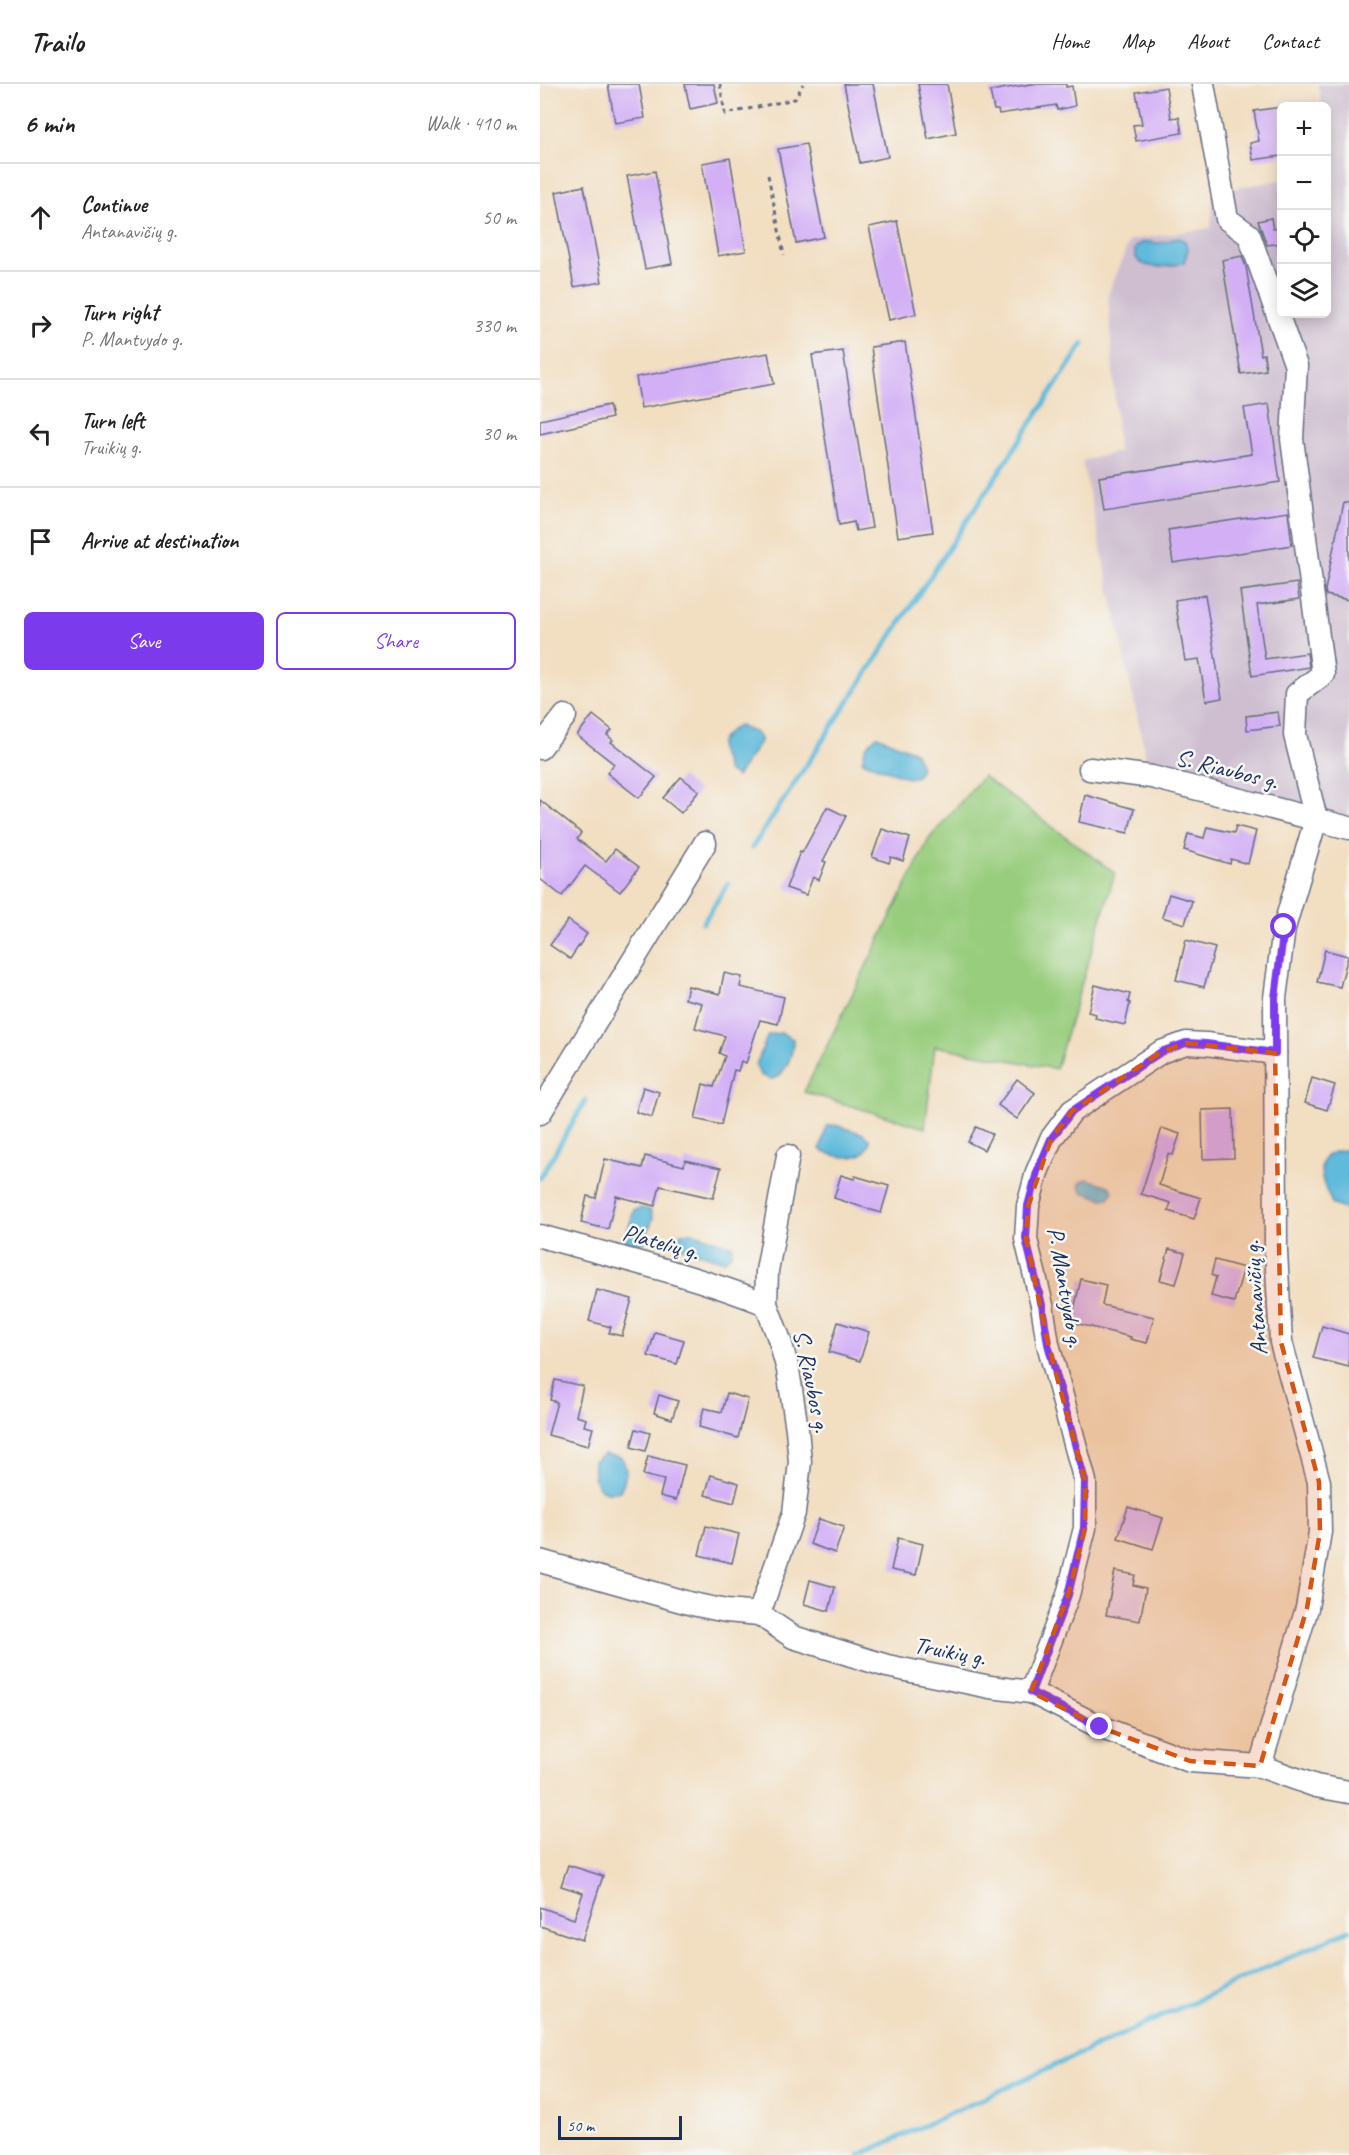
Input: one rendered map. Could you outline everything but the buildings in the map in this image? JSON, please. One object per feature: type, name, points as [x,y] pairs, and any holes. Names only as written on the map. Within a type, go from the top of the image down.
[{"type":"street","points":[[1203,84],[1227,219],[1248,235],[1296,366],[1292,439],[1323,674],[1297,694],[1295,735],[1316,819]]},
{"type":"street","points":[[540,748],[565,716]]},
{"type":"street","name":"S. Riaubos g.","points":[[1090,769],[1152,777],[1349,828]]},
{"type":"street","name":"Antanavičių g.","points":[[1260,1766],[1307,1608],[1320,1532],[1318,1482],[1281,1342],[1276,1251],[1275,998],[1284,927],[1316,819]]},
{"type":"street","points":[[540,1113],[705,843]]},
{"type":"street","name":"P. Mantvydo g.","points":[[1031,1692],[1068,1595],[1084,1528],[1085,1481],[1048,1344],[1042,1305],[1026,1239],[1028,1206],[1037,1172],[1051,1139],[1072,1111],[1161,1052],[1186,1043],[1275,1053]]},
{"type":"street","name":"S. Riaubos g.","points":[[759,1614],[794,1513],[800,1462],[788,1370],[766,1304],[767,1271],[788,1156]]},
{"type":"street","name":"Platelių g.","points":[[540,1236],[680,1274],[766,1304]]},
{"type":"street","name":"Truikių g.","points":[[540,1561],[692,1604],[726,1611],[759,1614],[793,1637],[887,1666],[990,1687],[1031,1692],[1100,1727],[1190,1761],[1260,1766],[1316,1786],[1349,1792]]},
{"type":"path","points":[[720,84],[725,114],[795,99],[803,84]]},
{"type":"path","points":[[768,176],[784,255]]},
{"type":"highlighted area","points":[[1186,1043],[1275,1053],[1281,1342],[1319,1482],[1320,1532],[1307,1608],[1260,1766],[1190,1761],[1100,1727],[1031,1692],[1068,1595],[1085,1528],[1085,1481],[1048,1344],[1026,1239],[1028,1206],[1051,1139],[1072,1111],[1161,1052]]},
{"type":"shaded area","points":[[1318,84],[1349,84],[1349,819],[1149,771],[1082,461],[1118,452],[1108,294],[1130,240],[1211,228],[1213,192],[1277,181],[1277,318],[1331,318],[1331,102],[1321,102]]},
{"type":"green space","points":[[983,776],[1115,873],[1056,1069],[935,1046],[925,1128],[804,1092],[929,839]]},
{"type":"water","points":[[1178,238],[1185,241],[1188,249],[1184,262],[1155,267],[1137,258],[1135,250],[1139,244],[1161,243]]},
{"type":"water","points":[[739,726],[756,733],[761,740],[737,777],[726,770],[719,748],[725,736]]},
{"type":"water","points":[[877,736],[915,752],[921,767],[917,776],[908,778],[862,761],[866,747]]},
{"type":"water","points":[[781,1033],[793,1039],[792,1049],[785,1069],[778,1077],[771,1079],[760,1075],[756,1065],[768,1035]]},
{"type":"water","points":[[835,1125],[863,1134],[870,1140],[868,1147],[852,1157],[824,1152],[820,1149],[827,1126]]},
{"type":"water","points":[[1349,1150],[1349,1211],[1333,1205],[1324,1186],[1321,1168],[1328,1155],[1336,1151]]},
{"type":"water","points":[[1087,1179],[1109,1186],[1113,1191],[1109,1198],[1103,1199],[1082,1192],[1079,1187],[1081,1182]]},
{"type":"water","points":[[642,1208],[650,1210],[653,1218],[645,1241],[638,1246],[628,1243],[625,1239],[634,1210]]},
{"type":"water","points":[[681,1233],[695,1233],[732,1246],[732,1253],[724,1261],[680,1247],[677,1239]]},
{"type":"water","points":[[604,1454],[621,1457],[624,1461],[626,1474],[620,1491],[606,1492],[595,1481],[594,1461]]},
{"type":"waterway","points":[[752,848],[1083,344]]},
{"type":"waterway","points":[[703,923],[728,884]]},
{"type":"waterway","points":[[540,1178],[586,1100]]},
{"type":"waterway","points":[[860,2155],[1349,1930]]},
{"type":"route","points":[[1100,1727],[1031,1692],[1068,1595],[1084,1528],[1085,1481],[1048,1344],[1042,1305],[1026,1239],[1028,1206],[1037,1172],[1051,1139],[1072,1111],[1161,1052],[1186,1043],[1275,1053],[1275,998],[1284,927]]}]
